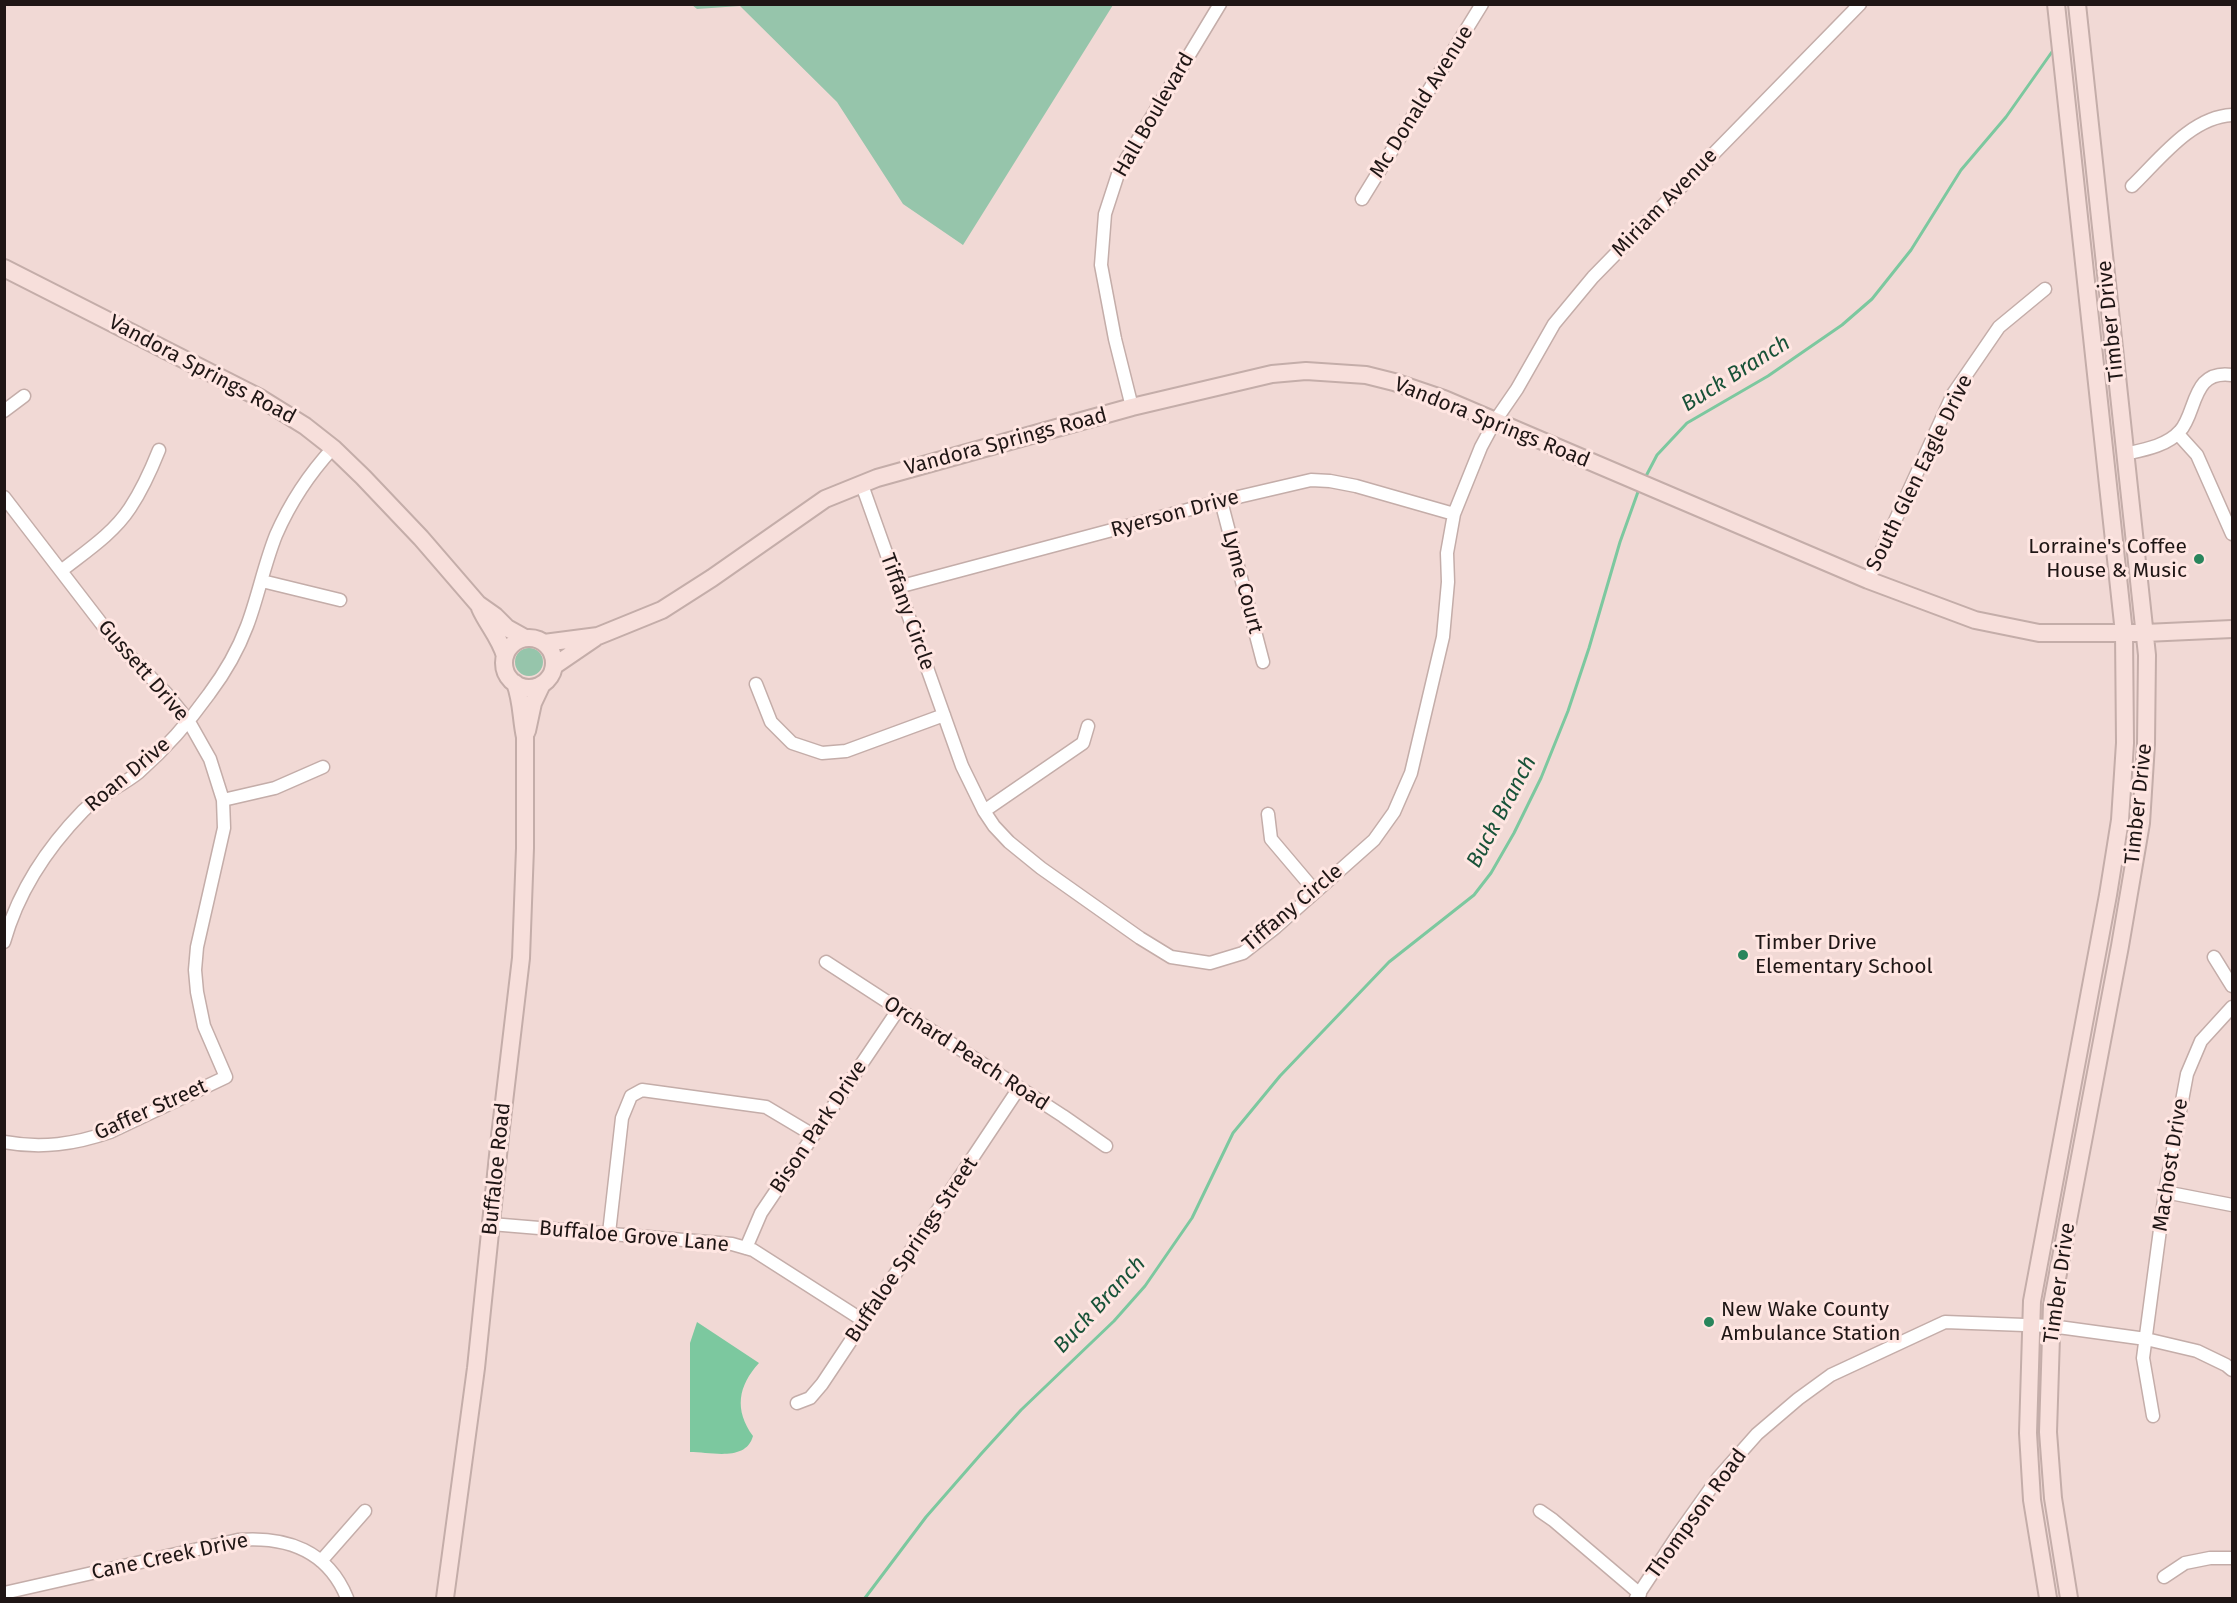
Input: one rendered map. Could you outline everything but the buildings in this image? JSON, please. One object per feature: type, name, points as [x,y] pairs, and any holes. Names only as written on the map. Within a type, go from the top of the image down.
[{"type":"street","name":"Hall Boulevard","points":[[1132,407],[1114,339],[1101,265],[1105,214],[1119,171],[1220,4]]},
{"type":"street","name":"Mc Donald Avenue","points":[[1362,199],[1482,4]]},
{"type":"street","name":"Miriam Avenue","points":[[1495,421],[1517,389],[1554,324],[1593,278],[1860,4]]},
{"type":"street","name":"Timber Drive","points":[[2048,1599],[2032,1500],[2028,1444],[2032,1301],[2100,942],[2120,820],[2125,743],[2124,633],[2056,4]]},
{"type":"street","name":"Timber Drive","points":[[2069,1599],[2052,1487],[2048,1432],[2052,1304],[2141,823],[2146,744],[2145,633],[2077,4]]},
{"type":"street","points":[[2132,186],[2179,140],[2212,118],[2232,116]]},
{"type":"street","name":"Vandora Springs Road","points":[[4,268],[260,398],[305,426],[333,448],[421,538],[478,604],[507,628],[525,638]]},
{"type":"street","name":"South Glen Eagle Drive","points":[[1868,580],[1953,394],[1999,327],[2045,289]]},
{"type":"street","name":"Vandora Springs Road","points":[[554,666],[597,636],[662,610],[825,499],[877,478],[1132,407],[1272,374],[1306,371],[1366,375],[1444,399],[1868,580],[1979,621],[2039,633],[2145,633],[2232,629]]},
{"type":"street","points":[[2125,454],[2151,448],[2178,434],[2186,423],[2193,400],[2203,385],[2221,374],[2232,375]]},
{"type":"street","points":[[4,411],[24,396]]},
{"type":"street","name":"Tiffany Circle","points":[[862,485],[962,766],[994,826],[1009,842],[1041,868],[1140,938],[1171,957],[1210,963],[1244,953],[1276,927],[1374,840],[1394,812],[1411,773],[1443,637],[1448,582],[1447,553],[1454,514],[1481,447],[1495,421]]},
{"type":"street","points":[[2178,434],[2197,455],[2230,529]]},
{"type":"street","name":"Roan Drive","points":[[4,942],[24,890],[42,860],[55,844],[85,809],[138,772],[174,738],[209,693],[231,659],[246,628],[276,536],[293,502],[314,469],[333,448]]},
{"type":"street","points":[[61,571],[114,527],[129,509],[146,482],[159,450]]},
{"type":"street","name":"Ryerson Drive","points":[[898,587],[1221,501],[1311,480],[1356,486],[1454,514]]},
{"type":"street","name":"Gussett Drive","points":[[4,497],[114,640],[166,693],[188,720],[210,759],[223,800],[224,828],[197,947],[196,992],[204,1026],[226,1077]]},
{"type":"street","name":"Lyme Court","points":[[1221,501],[1263,662]]},
{"type":"street","points":[[262,580],[340,600]]},
{"type":"street","name":"Vandora Springs Road","points":[[478,604],[505,656]]},
{"type":"street","name":"Vandora Springs Road","points":[[544,643],[597,636]]},
{"type":"street","points":[[525,638],[544,643],[553,657],[554,666],[548,679],[542,684],[528,688],[515,683],[506,671],[505,656],[512,644],[525,638]]},
{"type":"street","name":"Buffaloe Road","points":[[445,1599],[476,1368],[521,958],[525,848],[525,737],[521,720],[521,702],[515,683]]},
{"type":"street","name":"Buffaloe Road","points":[[525,737],[531,722],[533,703],[542,684]]},
{"type":"street","points":[[756,684],[771,722],[792,743],[822,753],[846,751],[944,715]]},
{"type":"street","points":[[984,811],[1083,743],[1088,726]]},
{"type":"street","points":[[223,800],[275,788],[323,768]]},
{"type":"street","points":[[1269,814],[1271,840],[1315,891]]},
{"type":"street","points":[[2214,957],[2232,986]]},
{"type":"street","name":"Orchard Peach Road","points":[[826,962],[1106,1146]]},
{"type":"street","name":"Machost Drive","points":[[2153,1416],[2143,1358],[2165,1192],[2187,1074],[2201,1041],[2232,1007]]},
{"type":"street","name":"Bison Park Drive","points":[[746,1248],[761,1213],[898,1010]]},
{"type":"street","name":"Gaffer Street","points":[[4,1142],[28,1146],[52,1146],[90,1139],[110,1132],[226,1077]]},
{"type":"street","name":"Buffaloe Springs Street","points":[[797,1403],[810,1398],[822,1384],[1019,1088]]},
{"type":"street","points":[[609,1233],[622,1118],[631,1096],[642,1090],[766,1107],[813,1135]]},
{"type":"street","points":[[2165,1192],[2232,1204]]},
{"type":"street","name":"Buffaloe Grove Lane","points":[[491,1224],[732,1244],[746,1248],[782,1268],[864,1321]]},
{"type":"street","name":"Thompson Road","points":[[1638,1596],[1679,1533],[1732,1461],[1786,1408],[1831,1376],[1945,1322],[2051,1326],[2146,1339],[2197,1351],[2232,1370]]},
{"type":"street","points":[[321,1561],[365,1511]]},
{"type":"street","points":[[1540,1511],[1638,1596]]},
{"type":"street","name":"Cane Creek Drive","points":[[4,1593],[28,1593],[238,1540],[278,1540],[304,1549],[321,1561],[332,1572],[347,1599]]},
{"type":"street","points":[[2164,1577],[2185,1563],[2210,1558],[2232,1558]]},
{"type":"shaded area","points":[[692,5],[1113,5],[963,245],[903,204],[837,102],[740,6],[697,9]]},
{"type":"shaded area","points":[[529,648],[539,652],[543,662],[539,672],[529,676],[519,672],[515,662],[519,652]]},
{"type":"shaded area","points":[[697,1322],[759,1363],[747,1380],[741,1398],[743,1417],[753,1436],[749,1444],[736,1452],[717,1454],[690,1452],[690,1343]]},
{"type":"waterway","name":"Buck Branch","points":[[1645,478],[1657,455],[1687,423],[1768,376],[1842,325],[1872,299],[1911,250],[1961,170],[2006,117],[2054,49]]},
{"type":"waterway","name":"Buck Branch","points":[[865,1598],[926,1517],[981,1454],[1021,1410],[1114,1321],[1145,1286],[1192,1218],[1233,1133],[1280,1076],[1389,962],[1474,895],[1491,873],[1541,778],[1568,711],[1620,542],[1639,489]]},
{"type":"place","name":"Lorraine's Coffee House & Music","points":[[2199,559]]},
{"type":"place","name":"Timber Drive Elementary School","points":[[1743,955]]},
{"type":"place","name":"New Wake County Ambulance Station","points":[[1709,1322]]}]
